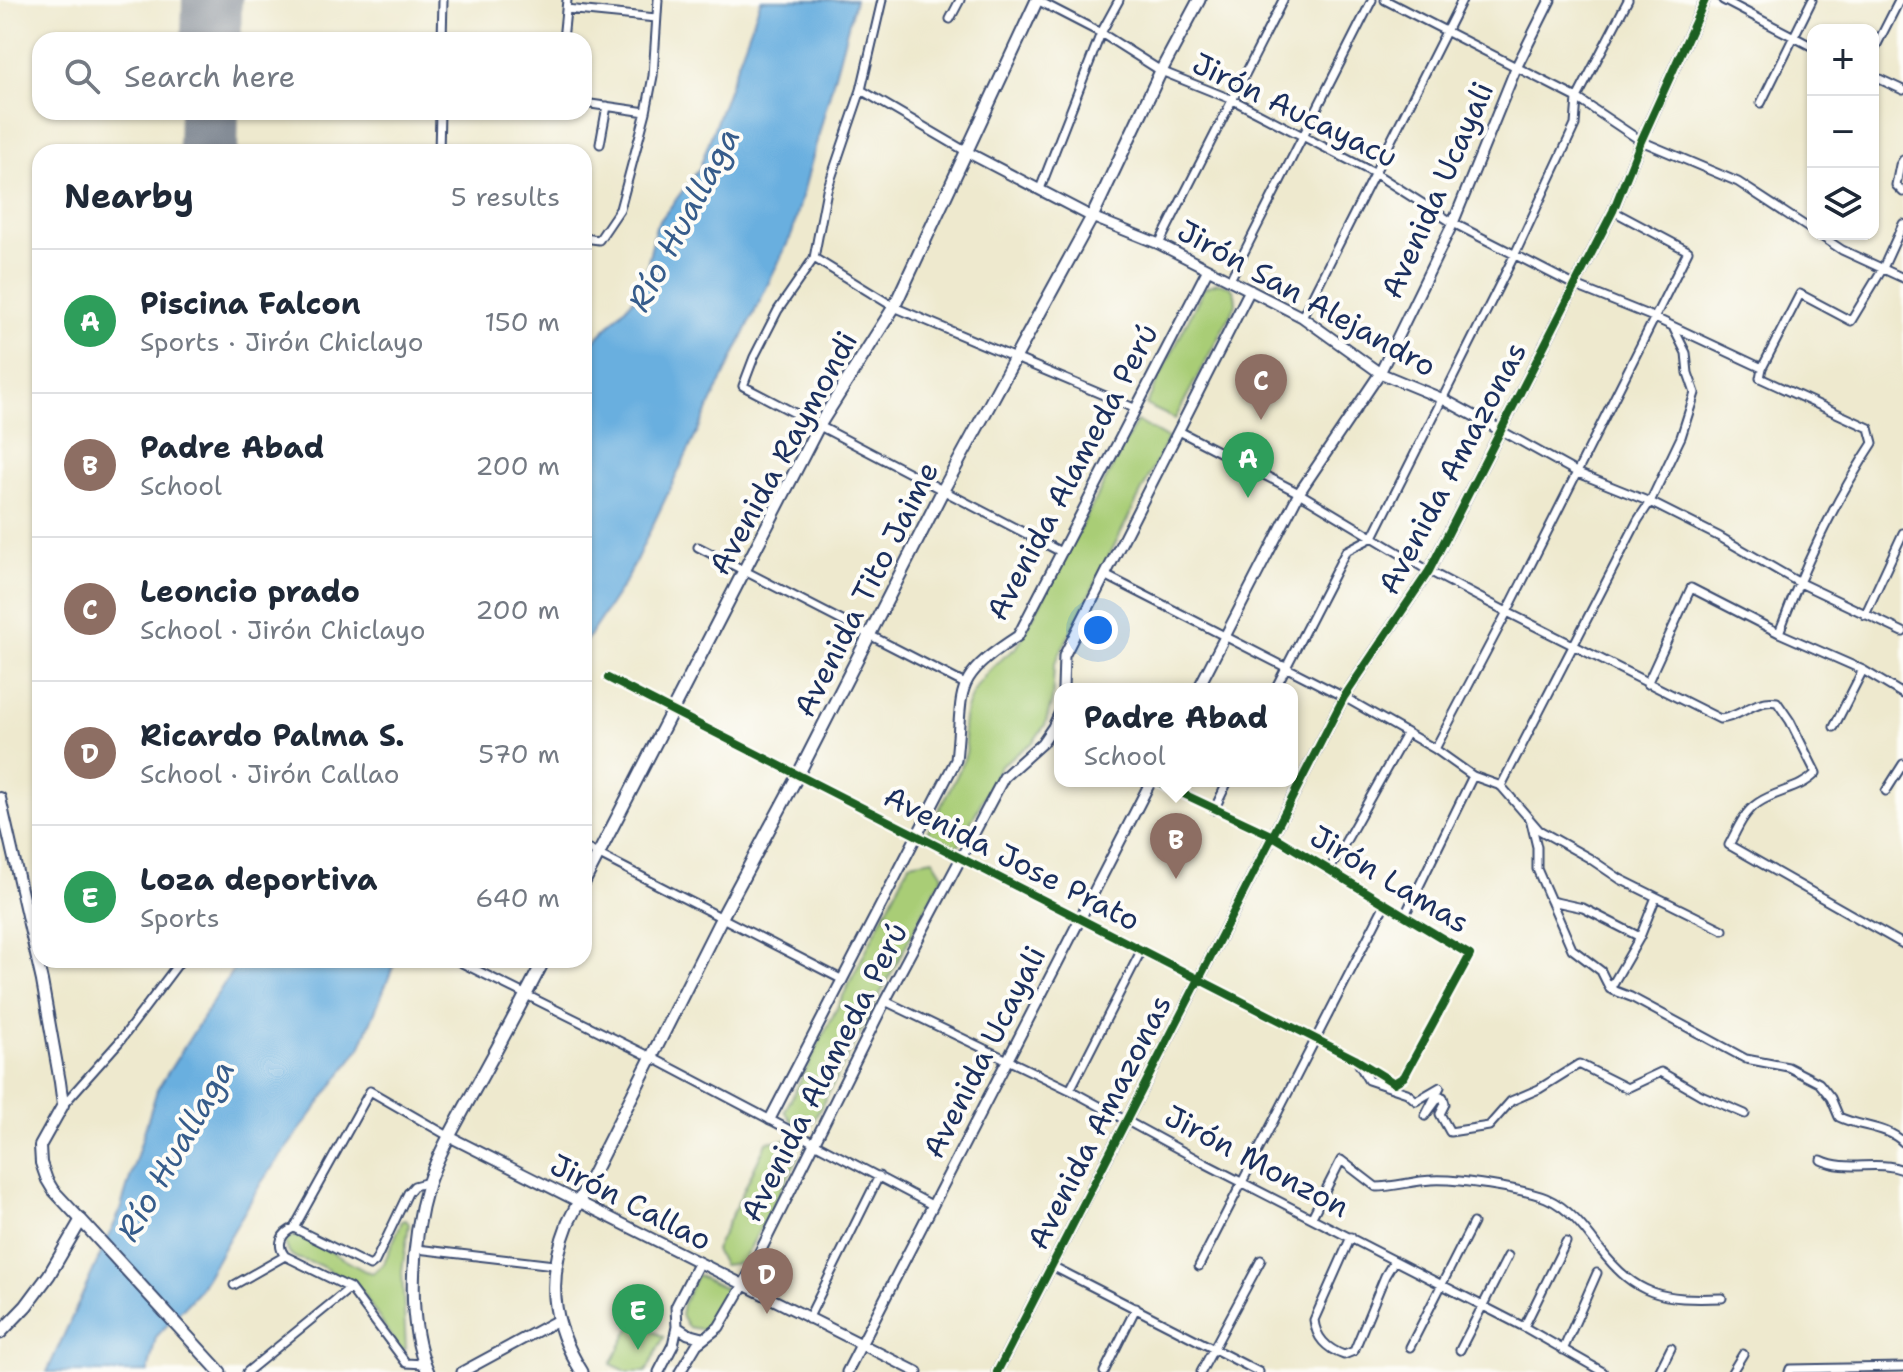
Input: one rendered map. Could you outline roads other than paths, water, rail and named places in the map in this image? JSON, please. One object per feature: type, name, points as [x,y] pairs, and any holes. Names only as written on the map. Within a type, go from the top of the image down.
[{"type":"main road","name":"Avenida Raymondi","points":[[592,866],[818,427],[894,307],[1037,0]]},
{"type":"main road","name":"Avenida Tito Jaime","points":[[554,1265],[563,1235],[579,1201],[722,917],[943,490],[1092,217],[1161,71],[1199,0]]},
{"type":"main road","points":[[0,798],[32,941]]},
{"type":"main road","points":[[38,968],[51,1025],[63,1105],[40,1146],[41,1163],[47,1180],[220,1372]]},
{"type":"main road","points":[[426,1368],[418,1344],[414,1278],[421,1214],[429,1182],[540,968]]},
{"type":"main road","points":[[0,1333],[26,1306],[49,1275],[81,1220]]},
{"type":"main road","points":[[554,1265],[558,1320],[582,1372]]},
{"type":"street","points":[[442,32],[443,0]]},
{"type":"street","points":[[592,239],[599,240],[620,209],[653,76],[658,0]]},
{"type":"street","points":[[882,0],[861,90],[827,190],[814,258],[778,310],[743,386],[1061,552]]},
{"type":"street","points":[[950,19],[960,0]]},
{"type":"street","name":"Jirón Aucayacu","points":[[1037,0],[1101,33],[1161,71],[1233,100],[1376,174],[1453,223],[1576,286],[1653,317],[1762,368],[1760,378],[1869,428],[1873,443],[1849,479],[1798,582]]},
{"type":"street","points":[[1040,189],[1101,33],[1119,0]]},
{"type":"street","points":[[1159,244],[1283,0]]},
{"type":"street","points":[[1230,280],[1372,0]]},
{"type":"street","points":[[1385,0],[1577,98],[1641,141],[1738,182],[1807,227]]},
{"type":"street","points":[[1302,317],[1462,0]]},
{"type":"street","name":"Avenida Ucayali","points":[[1201,683],[1299,493],[1380,373],[1453,223],[1516,68],[1550,0]]},
{"type":"street","points":[[1278,683],[1346,551],[1373,537],[1515,254],[1575,125],[1577,98],[1628,0]]},
{"type":"street","name":"Avenida Amazonas","points":[[997,1372],[1344,697],[1429,571],[1502,431],[1613,211],[1705,0]]},
{"type":"street","points":[[1723,0],[1807,44]]},
{"type":"street","points":[[1761,103],[1812,0]]},
{"type":"street","points":[[1879,41],[1900,1]]},
{"type":"street","points":[[564,32],[566,4],[656,18]]},
{"type":"street","points":[[1879,79],[1903,90]]},
{"type":"street","name":"Jirón San Alejandro","points":[[861,90],[967,152],[1092,217],[1159,244],[1302,317],[1380,373],[1443,399],[1578,473],[1650,502],[1720,537],[1798,582],[1903,632]]},
{"type":"street","points":[[592,104],[646,112]]},
{"type":"street","points":[[600,144],[607,106]]},
{"type":"street","points":[[439,144],[440,120]]},
{"type":"street","points":[[1901,163],[1896,185],[1903,192]]},
{"type":"street","points":[[1435,749],[1578,473],[1688,251],[1613,211]]},
{"type":"street","points":[[1762,368],[1800,294],[1851,321],[1883,268],[1903,224]]},
{"type":"street","points":[[1827,240],[1903,278]]},
{"type":"street","points":[[814,258],[894,307],[1134,408]]},
{"type":"street","name":"Avenida Alameda Perú","points":[[770,1119],[956,760],[958,709],[965,684],[981,661],[1018,636],[1208,269]]},
{"type":"street","points":[[1063,683],[1064,656],[1250,290]]},
{"type":"street","points":[[1501,786],[1681,437],[1695,393],[1688,373],[1686,353],[1673,327]]},
{"type":"street","points":[[1179,431],[1299,493],[1429,571],[1720,719],[1730,718],[1762,702],[1777,702],[1816,773],[1807,783],[1758,802],[1743,817],[1729,845],[1903,944]]},
{"type":"street","points":[[1865,615],[1903,533]]},
{"type":"street","points":[[698,547],[965,684]]},
{"type":"street","points":[[1105,575],[1344,697],[1435,749],[1473,776],[1501,786],[1539,830],[1620,879],[1723,930]]},
{"type":"street","points":[[1779,633],[1798,582]]},
{"type":"street","points":[[1647,684],[1691,588],[1779,633],[1863,670],[1903,694]]},
{"type":"street","points":[[1834,727],[1863,670]]},
{"type":"street","name":"Avenida Jose Prato","points":[[608,678],[1355,1059],[1394,1083]]},
{"type":"street","name":"Avenida Alameda Perú","points":[[680,1372],[703,1338],[719,1327],[743,1286],[885,1001],[1004,777],[1054,732]]},
{"type":"street","points":[[1329,871],[1406,734]]},
{"type":"street","points":[[1886,791],[1903,764]]},
{"type":"street","points":[[1405,915],[1473,776]]},
{"type":"street","name":"Avenida Ucayali","points":[[847,1372],[1150,787]]},
{"type":"street","name":"Jirón Lamas","points":[[1166,787],[1273,836],[1470,955],[1404,1077],[1394,1083]]},
{"type":"street","points":[[1214,810],[1225,787]]},
{"type":"street","points":[[1531,820],[1537,847],[1537,869],[1572,949],[1601,971],[1610,989],[1631,997],[1746,1059],[1788,1067],[1819,1083],[1831,1098],[1839,1117],[1868,1128],[1886,1130],[1903,1142]]},
{"type":"street","points":[[592,851],[841,979]]},
{"type":"street","points":[[1610,989],[1640,937],[1656,897]]},
{"type":"street","points":[[1551,901],[1583,908],[1640,937]]},
{"type":"street","points":[[1199,1266],[1385,904]]},
{"type":"street","points":[[26,915],[32,916]]},
{"type":"street","points":[[1070,1090],[1141,951]]},
{"type":"street","points":[[63,1105],[120,1041],[175,968]]},
{"type":"street","points":[[472,968],[651,1057],[932,1205]]},
{"type":"street","name":"Jirón Monzon","points":[[885,1001],[1070,1090],[1242,1183],[1524,1327],[1603,1372]]},
{"type":"street","points":[[1355,1059],[1368,1080],[1407,1093],[1416,1101],[1440,1087],[1425,1116],[1439,1097],[1443,1097],[1445,1104],[1440,1114],[1450,1132],[1489,1126],[1511,1101],[1539,1089],[1579,1064],[1627,1088],[1661,1072],[1701,1095],[1745,1114]]},
{"type":"street","name":"Jirón Callao","points":[[294,1228],[370,1091],[450,1137],[917,1372]]},
{"type":"street","points":[[1312,1217],[1341,1160],[1376,1187],[1453,1180],[1547,1199],[1575,1218],[1626,1279],[1640,1288],[1671,1297],[1722,1298]]},
{"type":"street","points":[[1821,1160],[1838,1166],[1886,1165],[1903,1170]]},
{"type":"street","points":[[808,1319],[879,1176]]},
{"type":"street","points":[[426,1368],[406,1363],[396,1353],[350,1288],[285,1256],[280,1245],[281,1238],[294,1228],[370,1266],[375,1262],[408,1193],[414,1186],[429,1182]]},
{"type":"street","points":[[1410,1347],[1473,1223]]},
{"type":"street","points":[[1351,1237],[1314,1320],[1319,1336],[1331,1349],[1344,1355],[1351,1354],[1357,1347],[1394,1261]]},
{"type":"street","points":[[1524,1327],[1566,1242]]},
{"type":"street","points":[[417,1249],[554,1265]]},
{"type":"street","points":[[234,1285],[285,1256]]},
{"type":"street","points":[[1460,1350],[1508,1256]]},
{"type":"street","points":[[1201,1372],[1261,1260]]},
{"type":"street","points":[[659,1372],[673,1345],[677,1327],[676,1307],[698,1264]]},
{"type":"street","points":[[1052,1266],[1259,1372]]},
{"type":"street","points":[[1563,1350],[1597,1273]]},
{"type":"street","points":[[247,1372],[350,1288]]},
{"type":"street","points":[[1104,1372],[1136,1308]]},
{"type":"street","points":[[462,1372],[558,1320]]},
{"type":"street","points":[[677,1327],[703,1338]]},
{"type":"street","points":[[1659,1372],[1671,1348]]},
{"type":"street","points":[[1732,1372],[1743,1354]]},
{"type":"street","points":[[1789,1371],[1903,1367]]},
{"type":"water","name":"Río Huallaga","points":[[761,0],[855,0],[792,234],[627,579],[592,632],[592,343],[642,290],[656,226],[699,169]]},
{"type":"water","name":"Río Huallaga","points":[[234,968],[393,968],[360,1048],[261,1183],[198,1292],[156,1337],[148,1372],[47,1372],[119,1214],[157,1090]]},
{"type":"place","name":"Leoncio prado","points":[[1261,420]]},
{"type":"place","name":"Piscina Falcon","points":[[1248,498]]},
{"type":"place","name":"Padre Abad","points":[[1176,879]]},
{"type":"place","name":"Ricardo Palma S.","points":[[767,1314]]},
{"type":"place","name":"Loza deportiva","points":[[638,1350]]}]
